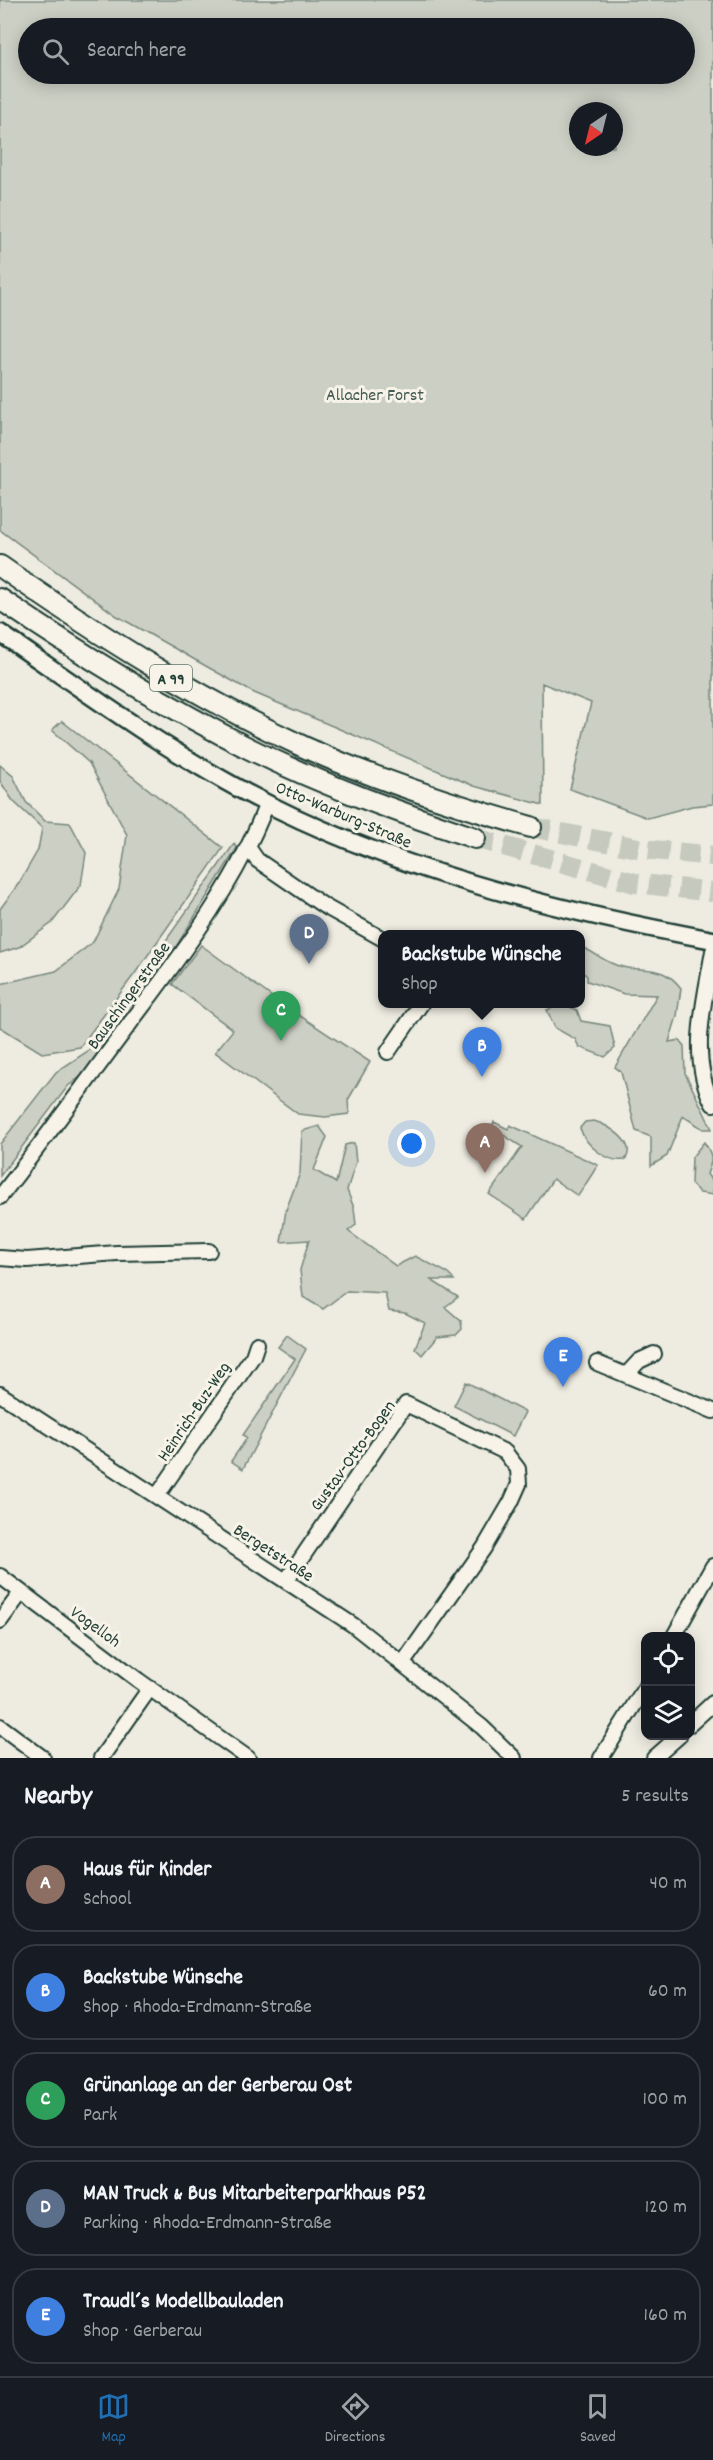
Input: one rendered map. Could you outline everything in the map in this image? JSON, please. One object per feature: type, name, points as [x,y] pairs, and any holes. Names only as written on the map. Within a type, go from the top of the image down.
[{"type":"highway","name":"A 99","points":[[0,566],[119,647],[250,721],[306,748],[386,780],[463,807],[531,827]]},
{"type":"highway","name":"A 99","points":[[0,598],[76,650],[150,695],[252,750],[396,812],[475,838]]},
{"type":"main road","name":"Otto-Warburg-Straße","points":[[0,633],[197,765],[267,803],[331,833],[412,863],[484,886],[610,920],[713,939]]},
{"type":"street","name":"Bauschingerstraße","points":[[0,1197],[162,980],[211,909],[248,847],[267,803]]},
{"type":"street","points":[[248,847],[257,860],[324,906],[378,936]]},
{"type":"street","points":[[713,951],[700,1042],[702,1075],[713,1104]]},
{"type":"street","points":[[388,1052],[419,1008]]},
{"type":"street","points":[[0,1258],[27,1260],[117,1253],[209,1251]]},
{"type":"street","name":"Heinrich-Buz-Weg","points":[[157,1496],[253,1356],[257,1344]]},
{"type":"street","points":[[626,1375],[639,1360],[654,1354]]},
{"type":"street","points":[[597,1363],[713,1411]]},
{"type":"street","name":"Bergetstraße","points":[[0,1394],[353,1625],[482,1727],[514,1758]]},
{"type":"street","name":"Gustav-Otto-Bogen","points":[[286,1581],[406,1404],[505,1452],[518,1469],[519,1484],[511,1502],[484,1548],[403,1663]]},
{"type":"street","points":[[676,1632],[713,1566]]},
{"type":"street","name":"Vogelloh","points":[[0,1576],[248,1758]]},
{"type":"street","points":[[0,1621],[21,1593]]},
{"type":"street","points":[[101,1758],[150,1688]]},
{"type":"street","points":[[601,1758],[641,1693]]},
{"type":"street","points":[[695,1719],[713,1703]]},
{"type":"street","points":[[0,1726],[43,1758]]},
{"type":"street","points":[[654,1758],[674,1740]]},
{"type":"green space","name":"Allacher Forst","points":[[0,0],[713,0],[713,804],[692,806],[648,818],[570,789],[591,703],[542,683],[543,805],[474,786],[252,692],[117,616],[0,530]]},
{"type":"green space","points":[[62,721],[223,848],[80,1047],[42,1053],[0,1027],[0,984],[56,971],[93,942],[119,889],[127,835],[89,763],[52,730]]},
{"type":"green space","points":[[0,765],[13,776],[26,802],[45,821],[70,823],[86,853],[81,885],[52,923],[19,947],[0,953],[0,909],[19,883],[38,850],[42,828],[13,801],[0,781]]},
{"type":"green space","points":[[234,844],[237,848],[161,971],[83,1075],[68,1086],[0,1176],[0,1144],[56,1072],[88,1051]]},
{"type":"green space","points":[[201,945],[279,1002],[370,1062],[348,1100],[349,1114],[325,1117],[298,1114],[215,1052],[233,1030],[172,984]]},
{"type":"green space","points":[[585,948],[621,967],[664,974],[673,979],[681,988],[677,1016],[669,1042],[680,1040],[684,1046],[685,1073],[712,1129],[703,1129],[683,1116],[667,1156],[651,1166],[651,1137],[636,1131],[621,1072],[615,1067],[657,995],[624,994],[587,981],[585,974]]},
{"type":"green space","points":[[572,1008],[577,1010],[581,1021],[610,1026],[615,1048],[605,1057],[579,1047],[575,1039],[555,1028],[547,1010]]},
{"type":"green space","points":[[594,1121],[607,1126],[625,1141],[628,1154],[625,1160],[604,1156],[587,1141],[580,1128],[585,1122]]},
{"type":"green space","points":[[494,1122],[508,1129],[510,1125],[598,1165],[578,1196],[553,1179],[526,1219],[489,1194],[522,1147],[491,1127]]},
{"type":"green space","points":[[319,1126],[327,1137],[314,1170],[336,1183],[345,1145],[354,1143],[356,1162],[347,1190],[354,1208],[356,1225],[348,1231],[396,1266],[415,1256],[446,1272],[454,1280],[431,1280],[458,1297],[445,1307],[461,1321],[462,1329],[456,1335],[437,1337],[422,1355],[415,1348],[425,1323],[405,1313],[389,1311],[385,1293],[347,1291],[323,1309],[303,1297],[300,1270],[309,1240],[281,1242],[286,1210],[300,1173],[302,1131]]},
{"type":"green space","points":[[704,1142],[711,1158],[707,1174],[713,1183],[713,1195],[700,1193],[691,1184],[692,1157]]},
{"type":"green space","points":[[287,1335],[306,1349],[243,1469],[231,1461],[247,1438],[243,1435],[295,1359],[278,1347]]},
{"type":"green space","points":[[466,1382],[525,1412],[513,1436],[454,1406]]},
{"type":"tunnel","points":[[531,827],[643,849],[713,856]]},
{"type":"tunnel","points":[[475,838],[635,883],[713,892]]},
{"type":"place","name":"MAN Truck & Bus Mitarbeiterparkhaus P52","points":[[309,964]]},
{"type":"place","name":"Grünanlage an der Gerberau Ost","points":[[281,1041]]},
{"type":"place","name":"Backstube Wünsche","points":[[482,1077]]},
{"type":"place","name":"Haus für Kinder","points":[[485,1173]]},
{"type":"place","name":"Traudl´s Modellbauladen","points":[[563,1387]]}]
